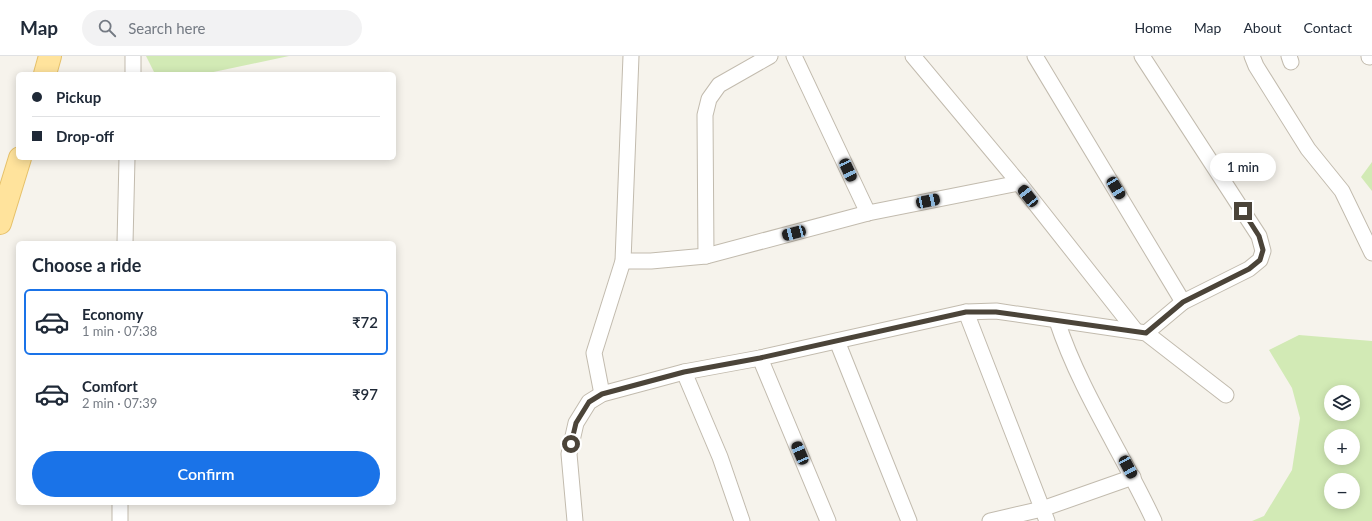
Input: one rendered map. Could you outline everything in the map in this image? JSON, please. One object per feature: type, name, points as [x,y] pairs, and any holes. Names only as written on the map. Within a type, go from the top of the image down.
[{"type":"main road","points":[[46,72],[50,56]]},
{"type":"main road","points":[[0,223],[19,160]]},
{"type":"street","points":[[133,56],[133,72]]},
{"type":"street","points":[[602,394],[594,353],[623,261],[631,56]]},
{"type":"street","points":[[706,256],[705,115],[709,98],[718,85],[770,56]]},
{"type":"street","points":[[794,56],[868,214]]},
{"type":"street","points":[[914,56],[1140,332],[1226,394]]},
{"type":"street","points":[[1035,56],[1183,302]]},
{"type":"street","points":[[575,521],[569,454],[576,423],[589,402],[602,394],[684,372],[760,358],[966,312],[996,312],[1140,332],[1183,302],[1249,269],[1260,260],[1263,250],[1259,236],[1142,56]]},
{"type":"street","points":[[1252,56],[1256,66],[1308,148],[1342,191],[1372,253]]},
{"type":"street","points":[[125,241],[127,160]]},
{"type":"street","points":[[623,261],[651,261],[706,256],[868,214],[1019,183]]},
{"type":"street","points":[[966,312],[1044,515]]},
{"type":"street","points":[[1057,321],[1065,344],[1087,392],[1133,477],[1154,521]]},
{"type":"street","points":[[837,341],[909,521]]},
{"type":"street","points":[[760,358],[828,521]]},
{"type":"street","points":[[684,372],[720,457],[742,521]]},
{"type":"street","points":[[990,521],[1044,515],[1133,477]]},
{"type":"street","points":[[120,505],[120,521]]},
{"type":"green space","points":[[146,56],[289,56],[213,72],[154,72]]},
{"type":"green space","points":[[1372,162],[1372,191],[1361,177]]},
{"type":"green space","points":[[1299,335],[1372,341],[1372,521],[1252,521],[1264,516],[1292,470],[1300,418],[1292,388],[1269,350]]},
{"type":"route","points":[[571,444],[576,423],[589,402],[602,394],[684,372],[760,358],[966,312],[996,312],[1112,327],[1146,333],[1183,302],[1249,269],[1260,260],[1263,250],[1259,236],[1243,211]]}]
